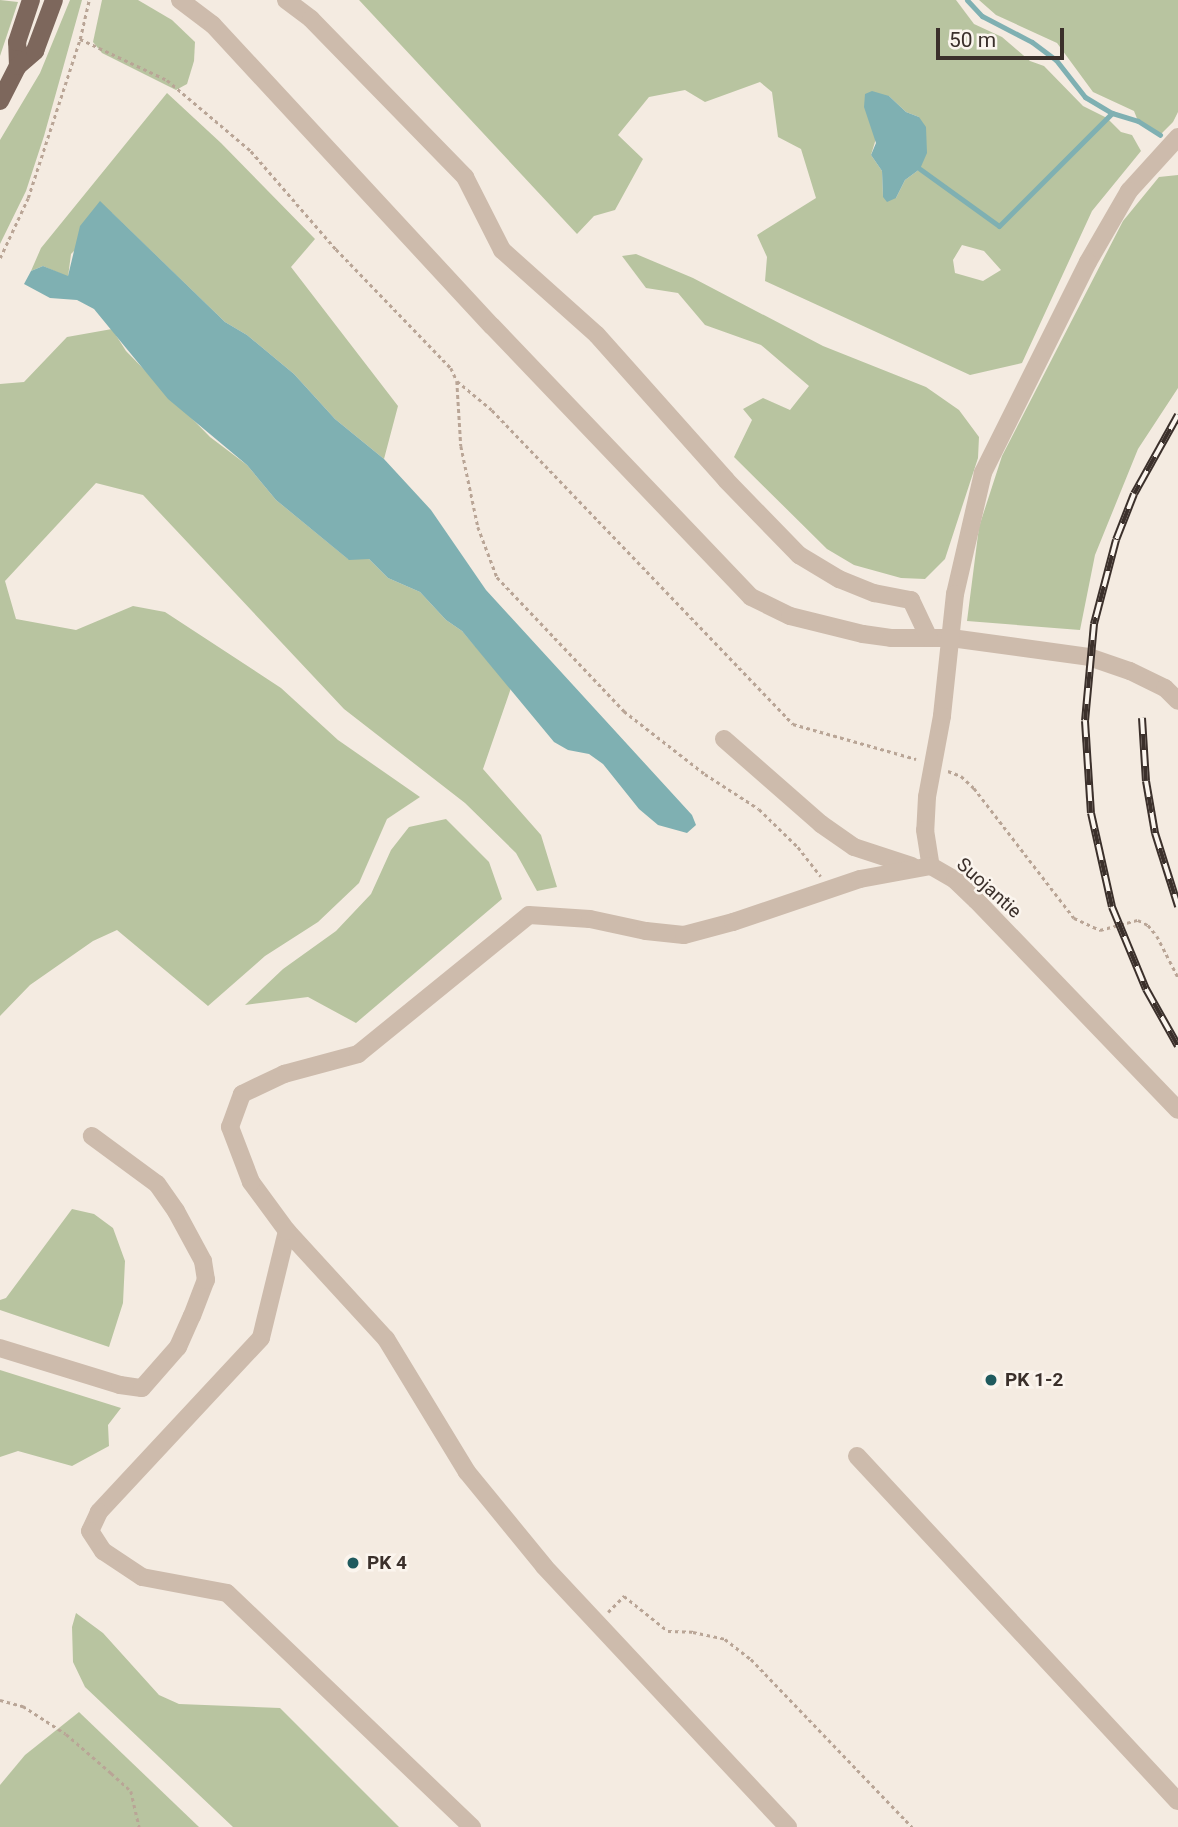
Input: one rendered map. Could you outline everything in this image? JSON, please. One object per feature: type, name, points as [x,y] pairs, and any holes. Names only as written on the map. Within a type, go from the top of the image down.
[{"type":"main road","points":[[18,66],[17,42],[31,0]]},
{"type":"main road","points":[[0,102],[18,66],[35,51],[54,0]]},
{"type":"lane","points":[[180,0],[222,34],[492,326],[751,597],[790,616],[863,634],[951,638],[1089,657],[1130,671],[1165,688],[1178,701]]},
{"type":"lane","points":[[286,0],[311,19],[465,177],[502,250],[597,335],[726,480],[799,555],[838,579],[874,593],[911,600],[929,638]]},
{"type":"lane","name":"Suojantie","points":[[1178,137],[1129,191],[1095,250],[984,473],[955,594],[942,716],[932,764],[925,830],[925,867],[954,880],[985,909],[1178,1110]]},
{"type":"lane","points":[[724,739],[821,824],[854,847],[925,867]]},
{"type":"lane","points":[[788,1827],[544,1566],[467,1472],[386,1339],[286,1231],[251,1182],[230,1127],[242,1094],[284,1073],[358,1054],[529,915],[590,919],[646,931],[684,935],[733,922],[860,879],[925,867]]},
{"type":"lane","points":[[0,1348],[120,1385],[142,1388],[178,1347],[192,1316],[206,1280],[203,1261],[176,1212],[157,1184],[92,1136]]},
{"type":"lane","points":[[286,1231],[261,1338],[99,1512],[90,1531],[103,1552],[142,1577],[227,1593],[472,1827]]},
{"type":"lane","points":[[857,1455],[1178,1801]]},
{"type":"path","points":[[0,258],[28,198],[80,39],[89,0]]},
{"type":"path","points":[[80,39],[167,80],[212,115],[251,151],[336,249],[451,368],[457,381],[461,446],[478,527],[497,577],[624,711],[705,774],[759,809],[798,847],[828,890]]},
{"type":"path","points":[[457,381],[492,410],[793,724],[932,764],[961,776],[974,788],[1074,918],[1100,930],[1138,920],[1148,925],[1157,936],[1178,977]]},
{"type":"path","points":[[597,1623],[624,1597],[667,1632],[693,1632],[725,1639],[751,1658],[912,1827]]},
{"type":"path","points":[[0,1700],[23,1706],[66,1734],[131,1791],[139,1827]]},
{"type":"green space","points":[[0,0],[18,2],[0,56]]},
{"type":"green space","points":[[70,0],[82,0],[44,136],[26,191],[0,244],[0,140],[40,73]]},
{"type":"green space","points":[[102,0],[138,0],[172,20],[195,42],[194,61],[187,84],[176,90],[102,53],[93,42]]},
{"type":"green space","points":[[359,0],[956,0],[974,24],[1002,37],[1030,61],[1044,66],[1083,106],[1107,118],[1121,132],[1132,135],[1141,151],[1092,211],[1022,363],[970,375],[765,281],[767,257],[757,235],[816,198],[801,149],[778,137],[772,92],[760,82],[705,102],[685,90],[649,97],[618,135],[643,159],[615,210],[594,216],[577,234]],"holes":[[[889,96],[906,112],[919,117],[920,169],[905,180],[896,198],[883,197],[882,171],[871,155]],[[962,245],[984,251],[1001,270],[983,281],[955,273],[953,260]]]},
{"type":"green space","points":[[979,0],[1178,0],[1178,112],[1173,122],[1160,135],[1138,121],[1134,111],[1093,92],[1057,43],[996,15]]},
{"type":"green space","points":[[167,93],[221,143],[315,239],[291,267],[398,406],[384,459],[335,419],[294,374],[247,335],[225,322],[112,213],[71,254],[68,277],[43,266],[31,271],[41,248]]},
{"type":"green space","points":[[1178,175],[1178,388],[1138,449],[1095,555],[1080,630],[967,621],[979,527],[1002,456],[1123,221],[1159,177]]},
{"type":"green space","points":[[636,254],[693,278],[823,346],[926,387],[959,410],[979,437],[978,458],[945,559],[925,579],[901,578],[854,565],[827,549],[734,457],[752,420],[743,409],[763,398],[790,410],[809,386],[761,345],[705,325],[678,293],[646,288],[622,256]]},
{"type":"green space","points":[[112,329],[126,351],[210,437],[247,465],[276,500],[348,559],[369,559],[388,578],[420,592],[446,620],[462,631],[511,688],[483,769],[541,835],[557,887],[537,891],[516,853],[465,803],[344,709],[143,495],[96,483],[5,581],[16,619],[76,630],[133,606],[165,612],[281,688],[338,740],[420,797],[387,819],[359,883],[318,922],[265,956],[208,1006],[117,930],[93,941],[30,985],[0,1016],[0,384],[24,382],[67,337]]},
{"type":"green space","points":[[446,819],[489,862],[502,899],[356,1023],[308,997],[245,1005],[283,969],[336,931],[371,894],[391,850],[409,827]]},
{"type":"green space","points":[[72,1209],[94,1214],[113,1228],[125,1261],[123,1303],[109,1347],[0,1310],[0,1300],[6,1298]]},
{"type":"green space","points":[[0,1370],[121,1408],[108,1425],[109,1446],[72,1466],[18,1451],[0,1457]]},
{"type":"green space","points":[[76,1613],[103,1633],[159,1695],[179,1704],[280,1708],[399,1827],[233,1827],[85,1687],[73,1662],[72,1627]]},
{"type":"green space","points":[[79,1712],[199,1827],[0,1827],[0,1785],[25,1755]]},
{"type":"water","points":[[872,91],[889,96],[906,112],[919,117],[926,127],[927,153],[920,169],[905,180],[896,198],[887,202],[883,197],[882,171],[871,155],[876,143],[864,107],[865,94]]},
{"type":"water","points":[[100,201],[225,322],[247,335],[294,374],[335,419],[384,459],[431,510],[486,590],[692,815],[696,825],[687,833],[658,825],[639,809],[603,764],[589,754],[568,750],[554,742],[462,631],[446,620],[420,592],[388,578],[369,559],[349,560],[276,500],[247,465],[168,399],[94,309],[77,300],[50,298],[24,284],[31,271],[43,266],[68,276],[80,226]]},
{"type":"waterway","points":[[967,0],[982,16],[1032,42],[1056,60],[1085,97],[1112,113],[1138,121],[1160,135]]},
{"type":"waterway","points":[[920,169],[999,226],[1112,113]]},
{"type":"railway","points":[[1178,415],[1134,494],[1116,540],[1094,624],[1085,721],[1091,813],[1112,907],[1146,989],[1178,1046]]},
{"type":"railway","points":[[1142,718],[1146,781],[1155,833],[1178,906]]},
{"type":"place","name":"PK 1-2","points":[[991,1380]]},
{"type":"place","name":"PK 4","points":[[353,1563]]}]
